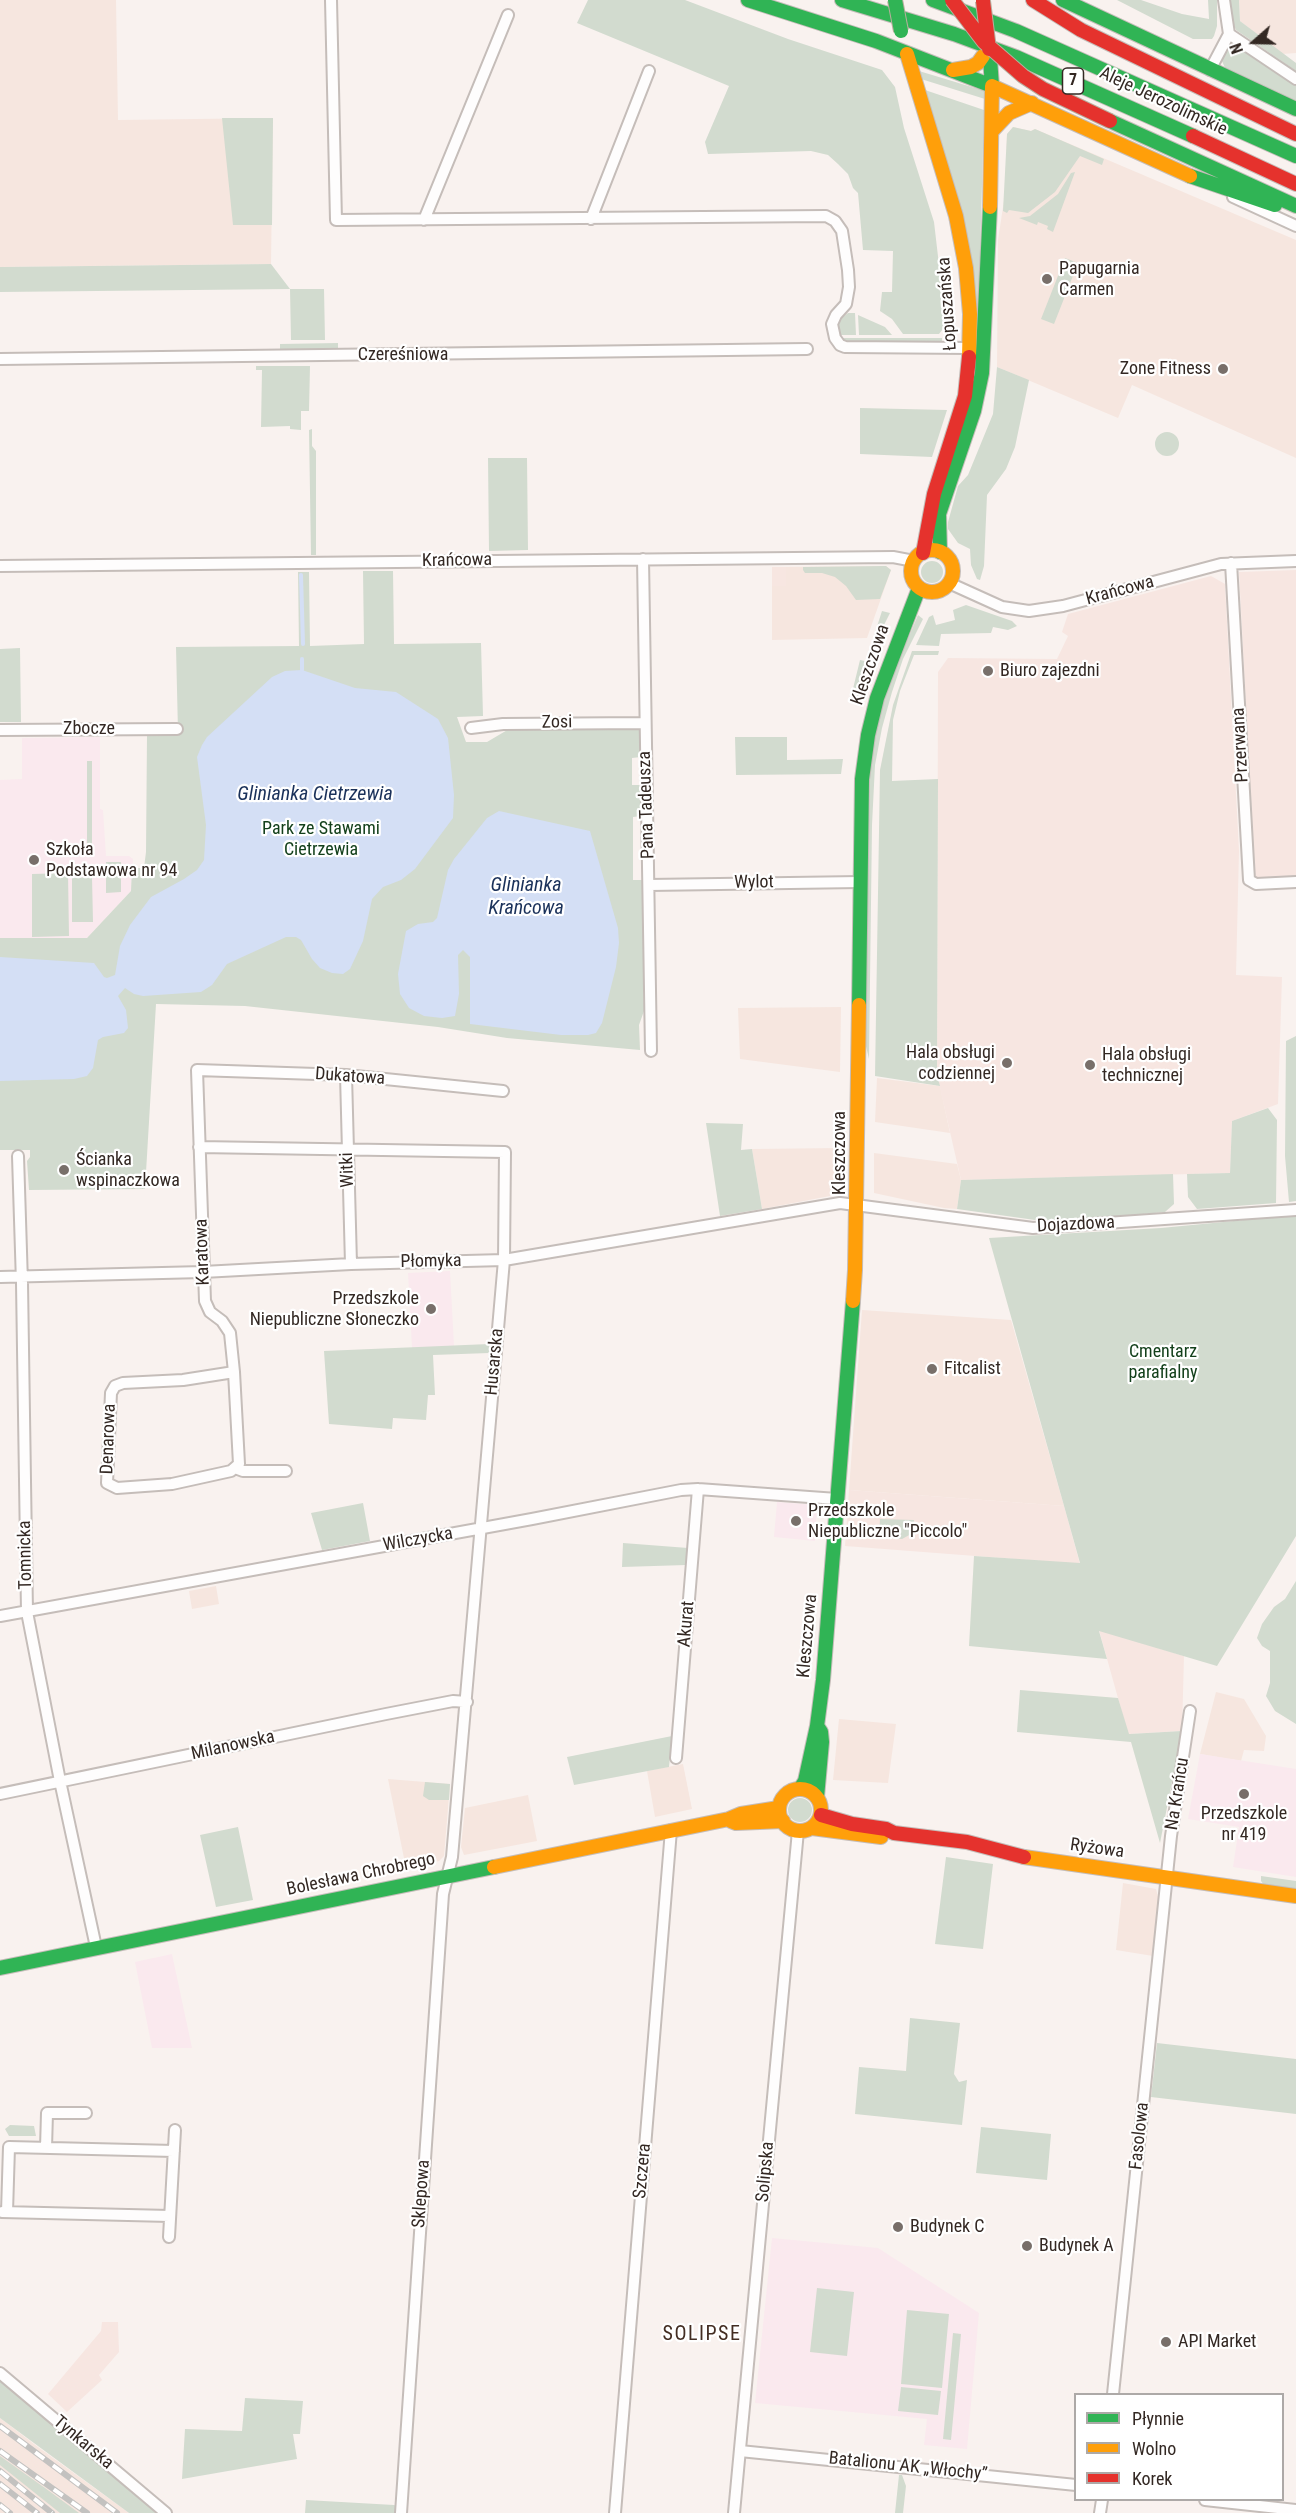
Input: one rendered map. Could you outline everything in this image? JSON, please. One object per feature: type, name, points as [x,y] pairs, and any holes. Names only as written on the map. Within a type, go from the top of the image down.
[{"type":"main road","points":[[748,0],[876,41],[1032,103],[1190,176],[1296,211]]},
{"type":"main road","name":"Aleje Jerozolimskie","points":[[842,0],[954,34],[1036,66],[1085,86],[1296,184]]},
{"type":"main road","name":"Łopuszańska","points":[[895,0],[907,54],[956,216],[963,249],[970,314],[970,348],[965,396],[934,494],[919,557]]},
{"type":"main road","name":"Aleje Jerozolimskie","points":[[933,0],[1026,35],[1296,156]]},
{"type":"main road","points":[[952,0],[984,42],[1023,76],[1044,89],[1296,206]]},
{"type":"main road","points":[[1033,0],[1081,30],[1296,134]]},
{"type":"main road","points":[[1063,0],[1296,109]]},
{"type":"main road","name":"Łopuszańska","points":[[939,552],[938,527],[943,498],[972,419],[982,373],[985,337],[992,86],[987,57],[989,42],[983,1]]},
{"type":"main road","points":[[950,71],[971,67],[987,57]]},
{"type":"main road","points":[[992,131],[1010,113],[1032,103]]},
{"type":"main road","points":[[931,551],[939,552],[949,560],[952,567],[949,583],[942,590],[933,592],[919,588],[912,576],[919,557],[931,551]]},
{"type":"main road","name":"Kleszczowa","points":[[800,1789],[805,1781],[817,1726],[854,1283],[862,779],[868,735],[887,668],[919,588]]},
{"type":"main road","name":"Kleszczowa","points":[[817,1726],[821,1732],[822,1742],[817,1797]]},
{"type":"main road","points":[[800,1789],[809,1791],[817,1797],[821,1806],[820,1815],[805,1829],[789,1828],[781,1815],[787,1794],[800,1789]]},
{"type":"main road","name":"Bolesława Chrobrego","points":[[0,1968],[671,1830],[729,1819],[736,1823],[781,1815]]},
{"type":"main road","name":"Ryżowa","points":[[820,1815],[852,1824],[886,1829],[894,1833],[967,1842],[1025,1857],[1296,1896]]},
{"type":"main road","name":"Ryżowa","points":[[805,1829],[877,1837],[894,1833]]},
{"type":"street","points":[[331,0],[336,220],[815,215],[833,219],[844,236],[849,287],[846,304],[836,315],[832,331],[840,345],[845,347],[970,348]]},
{"type":"street","points":[[1210,70],[1229,34],[1224,0]]},
{"type":"street","points":[[424,220],[508,15]]},
{"type":"street","points":[[1229,34],[1296,79]]},
{"type":"street","points":[[591,219],[649,71]]},
{"type":"street","points":[[1190,176],[1296,226]]},
{"type":"street","name":"Czereśniowa","points":[[0,359],[807,349]]},
{"type":"street","name":"Krańcowa","points":[[0,566],[919,557]]},
{"type":"street","name":"Pana Tadeusza","points":[[643,559],[651,1051]]},
{"type":"street","name":"Krańcowa","points":[[949,583],[1002,607],[1029,611],[1064,606],[1231,563],[1296,561]]},
{"type":"street","name":"Przerwana","points":[[1231,563],[1249,880],[1256,884],[1296,882]]},
{"type":"street","name":"Zosi","points":[[471,728],[503,724],[644,723]]},
{"type":"street","name":"Zbocze","points":[[0,730],[177,729]]},
{"type":"street","name":"Wylot","points":[[649,885],[860,882]]},
{"type":"street","name":"Dukatowa","points":[[196,1071],[346,1075],[503,1091]]},
{"type":"street","name":"Karatowa","points":[[196,1071],[203,1272],[207,1308],[230,1333],[234,1372],[237,1464]]},
{"type":"street","name":"Witki","points":[[346,1075],[351,1264]]},
{"type":"street","name":"Husarska","points":[[199,1147],[506,1152],[504,1260],[453,1857],[448,1876]]},
{"type":"street","name":"Tomnicka","points":[[18,1156],[27,1612],[96,1947]]},
{"type":"street","name":"Płomyka","points":[[0,1277],[203,1272],[351,1264],[504,1260],[803,1208],[840,1203],[857,1205]]},
{"type":"street","name":"Dojazdowa","points":[[857,1205],[1033,1228],[1296,1210]]},
{"type":"street","name":"Denarowa","points":[[234,1372],[183,1380],[123,1383],[115,1386],[111,1393],[106,1480],[117,1488],[172,1484],[237,1464],[243,1472],[286,1471]]},
{"type":"street","name":"Wilczycka","points":[[0,1616],[481,1529],[681,1490],[698,1489],[837,1499]]},
{"type":"street","name":"Akurat","points":[[676,1758],[698,1489]]},
{"type":"street","name":"Milanowska","points":[[0,1794],[386,1714],[453,1701],[467,1702]]},
{"type":"street","name":"Na Krańcu","points":[[1167,1877],[1190,1711]]},
{"type":"street","name":"Solipska","points":[[734,2513],[805,1829]]},
{"type":"street","name":"Szczera","points":[[615,2513],[671,1830]]},
{"type":"street","name":"Sklepowa","points":[[402,2513],[443,1894],[448,1876]]},
{"type":"street","name":"Fasolowa","points":[[1113,2393],[1167,1877]]},
{"type":"street","points":[[46,2148],[46,2113],[86,2113]]},
{"type":"street","points":[[168,2236],[175,2130]]},
{"type":"street","points":[[170,2216],[4,2212],[9,2147],[174,2151]]},
{"type":"street","name":"Tynkarska","points":[[0,2373],[166,2513]]},
{"type":"street","name":"Batalionu AK „Włochy”","points":[[740,2451],[1074,2484]]},
{"type":"street","points":[[1222,2501],[1296,2510]]},
{"type":"shaded area","points":[[0,0],[116,0],[118,120],[273,118],[271,264],[0,267]]},
{"type":"shaded area","points":[[1239,0],[1296,0],[1296,53],[1282,54],[1240,21]]},
{"type":"shaded area","points":[[1013,127],[1031,131],[1035,129],[1296,240],[1296,458],[1132,385],[1118,418],[997,367],[998,240],[1005,194],[1007,134]]},
{"type":"shaded area","points":[[886,566],[891,570],[867,638],[772,640],[772,586],[786,586],[786,567]]},
{"type":"shaded area","points":[[772,567],[786,567],[786,586],[772,586]]},
{"type":"shaded area","points":[[1296,570],[1296,879],[1255,879],[1239,572]]},
{"type":"shaded area","points":[[1211,576],[1225,584],[1239,851],[1236,975],[1282,977],[1278,1104],[1232,1121],[1230,1173],[961,1180],[937,1075],[938,672],[948,658],[1057,659],[1068,636],[1062,632],[1068,614]]},
{"type":"shaded area","points":[[100,737],[100,809],[103,810],[106,856],[129,856],[133,859],[131,891],[87,938],[0,938],[0,780],[22,779],[22,738]]},
{"type":"shaded area","points":[[841,1007],[840,1072],[740,1059],[738,1008]]},
{"type":"shaded area","points":[[877,1078],[940,1086],[950,1133],[875,1122]]},
{"type":"shaded area","points":[[840,1148],[840,1173],[835,1195],[762,1209],[752,1149]]},
{"type":"shaded area","points":[[874,1153],[957,1164],[961,1180],[957,1209],[874,1193]]},
{"type":"shaded area","name":"Przedszkole Niepubliczne Słoneczko","points":[[450,1271],[454,1346],[412,1348],[408,1273]]},
{"type":"shaded area","points":[[862,1310],[1011,1320],[1064,1506],[849,1490]]},
{"type":"shaded area","points":[[849,1490],[1064,1506],[1080,1564],[845,1546]]},
{"type":"shaded area","name":"Przedszkole Niepubliczne \"Piccolo\"","points":[[777,1502],[817,1505],[815,1541],[774,1537]]},
{"type":"shaded area","points":[[216,1586],[219,1604],[192,1609],[189,1591]]},
{"type":"shaded area","points":[[1099,1630],[1184,1656],[1182,1731],[1128,1734]]},
{"type":"shaded area","points":[[1216,1692],[1244,1699],[1266,1736],[1264,1751],[1244,1750],[1241,1761],[1200,1754]]},
{"type":"shaded area","points":[[839,1719],[896,1724],[888,1783],[833,1780]]},
{"type":"shaded area","name":"Przedszkole nr 419","points":[[1200,1754],[1296,1769],[1296,1877],[1233,1867],[1239,1827],[1188,1819]]},
{"type":"shaded area","points":[[683,1764],[692,1809],[655,1817],[647,1771]]},
{"type":"shaded area","points":[[388,1779],[450,1784],[444,1856],[439,1861],[406,1868]]},
{"type":"shaded area","points":[[528,1795],[537,1841],[464,1855],[461,1847],[465,1808]]},
{"type":"shaded area","points":[[1123,1883],[1156,1889],[1159,1900],[1153,1956],[1116,1950]]},
{"type":"shaded area","points":[[172,1954],[192,2048],[152,2048],[135,1962]]},
{"type":"shaded area","points":[[772,2238],[878,2248],[979,2313],[967,2449],[924,2445],[927,2419],[755,2403]]},
{"type":"shaded area","points":[[102,2322],[118,2322],[119,2352],[99,2375],[102,2380],[67,2412],[48,2394],[101,2331]]},
{"type":"shaded area","points":[[0,2418],[38,2447],[129,2513],[0,2513]]},
{"type":"green space","points":[[588,0],[685,0],[788,39],[882,70],[895,87],[904,128],[934,222],[946,325],[939,334],[903,334],[892,319],[880,311],[882,292],[892,292],[893,251],[863,250],[858,193],[853,188],[848,174],[838,164],[828,155],[811,151],[708,154],[705,142],[729,86],[577,23]]},
{"type":"green space","points":[[1117,0],[1141,0],[1182,14],[1209,19],[1208,0],[1217,0],[1217,26],[1214,36],[1212,39],[1193,39]]},
{"type":"green space","points":[[1230,0],[1239,0],[1240,21],[1296,63],[1296,71],[1236,30],[1231,18]]},
{"type":"green space","points":[[1237,47],[1296,86],[1296,105],[1226,70],[1221,59],[1230,48]]},
{"type":"green space","points":[[919,71],[985,91],[985,99],[921,79]]},
{"type":"green space","points":[[925,90],[984,110],[978,331],[973,272],[966,230]]},
{"type":"green space","points":[[222,118],[273,118],[272,225],[233,225]]},
{"type":"green space","points":[[1013,127],[1031,131],[1035,129],[1104,159],[1102,165],[1080,156],[1055,192],[1028,213],[1009,210],[1007,213],[1003,211],[1007,134]]},
{"type":"green space","points":[[1075,172],[1053,232],[1047,229],[1048,226],[1038,222],[1037,225],[1019,218],[1030,216],[1058,194],[1071,173]]},
{"type":"green space","points":[[1065,258],[1078,263],[1054,324],[1041,319]]},
{"type":"green space","points":[[271,264],[290,289],[0,292],[0,267]]},
{"type":"green space","points":[[290,289],[324,289],[325,340],[291,340]]},
{"type":"green space","points":[[848,313],[855,313],[856,335],[837,335],[836,327],[839,320]]},
{"type":"green space","points":[[858,315],[885,327],[892,335],[859,335]]},
{"type":"green space","points":[[840,338],[942,338],[942,341],[847,342]]},
{"type":"green space","points":[[338,343],[338,349],[280,350],[280,344]]},
{"type":"green space","points":[[256,366],[310,366],[309,411],[301,411],[301,430],[290,429],[290,426],[261,427],[262,370],[256,370]]},
{"type":"green space","points":[[997,367],[1029,380],[1015,447],[1006,469],[987,495],[984,566],[980,580],[977,579],[971,565],[970,549],[958,543],[948,529],[948,522],[958,486],[968,475],[993,414]]},
{"type":"green space","points":[[860,408],[947,410],[932,457],[860,454]]},
{"type":"green space","points":[[312,429],[312,446],[316,451],[316,555],[311,555],[309,430]]},
{"type":"green space","points":[[1167,432],[1176,435],[1179,444],[1176,453],[1167,456],[1158,453],[1155,444],[1158,435]]},
{"type":"green space","points":[[488,458],[527,458],[528,550],[489,551]]},
{"type":"green space","points":[[932,561],[940,564],[943,572],[940,580],[932,583],[924,580],[921,572],[924,564]]},
{"type":"green space","points":[[886,566],[891,570],[880,599],[856,600],[846,586],[835,577],[822,573],[805,573],[803,570],[803,567]]},
{"type":"green space","name":"Park ze Stawami Cietrzewia","points":[[363,571],[393,571],[394,644],[481,643],[483,716],[457,717],[466,742],[487,742],[509,729],[638,728],[640,731],[641,757],[632,758],[632,785],[641,785],[643,788],[641,816],[633,817],[633,880],[642,880],[644,1011],[639,1025],[640,1050],[507,1038],[438,1027],[245,1006],[156,1004],[145,1189],[29,1190],[27,1161],[30,1157],[30,1150],[0,1150],[0,938],[87,938],[131,891],[132,868],[144,868],[146,852],[147,736],[176,736],[178,732],[176,647],[299,646],[298,572],[309,572],[310,646],[364,644]]},
{"type":"green space","points":[[966,605],[1012,621],[1017,626],[1008,630],[993,627],[991,633],[941,634],[939,646],[916,645],[929,617],[933,615],[936,625],[955,620],[953,610]]},
{"type":"green space","points":[[882,611],[890,613],[878,637],[881,638],[877,647],[871,645]]},
{"type":"green space","points":[[918,615],[923,619],[903,659],[892,692],[875,765],[869,1059],[865,1042],[870,764],[887,688]]},
{"type":"green space","points":[[20,648],[21,722],[0,722],[0,649]]},
{"type":"green space","points":[[912,651],[939,651],[938,655],[914,655],[900,691],[893,720],[892,781],[938,779],[937,1075],[940,1086],[875,1076],[880,770],[893,705]]},
{"type":"green space","points":[[860,660],[865,661],[866,681],[860,702],[850,701]]},
{"type":"green space","points":[[735,737],[787,737],[787,760],[843,759],[841,774],[736,775]]},
{"type":"green space","points":[[87,761],[92,761],[92,846],[87,846]]},
{"type":"green space","points":[[106,862],[121,862],[121,892],[106,893]]},
{"type":"green space","points":[[68,873],[69,936],[32,937],[32,874]]},
{"type":"green space","points":[[92,877],[93,922],[72,922],[72,878]]},
{"type":"green space","points":[[1296,1036],[1296,1201],[1289,1202],[1285,1156],[1286,1041]]},
{"type":"green space","points":[[1268,1108],[1277,1120],[1276,1203],[1197,1209],[1188,1197],[1187,1174],[1230,1173],[1232,1121]]},
{"type":"green space","points":[[706,1123],[743,1124],[741,1150],[752,1149],[762,1209],[720,1216]]},
{"type":"green space","points":[[1173,1174],[1174,1204],[1165,1212],[1077,1220],[1035,1220],[957,1209],[961,1180]]},
{"type":"green space","name":"Cmentarz parafialny","points":[[1296,1215],[1296,1536],[1217,1666],[1099,1631],[1107,1659],[969,1646],[974,1556],[1080,1563],[989,1238],[1161,1228]]},
{"type":"green space","points":[[489,1344],[489,1353],[433,1355],[435,1395],[428,1395],[426,1420],[393,1418],[392,1429],[329,1424],[324,1351]]},
{"type":"green space","points":[[363,1503],[370,1541],[322,1550],[311,1513]]},
{"type":"green space","points":[[880,1519],[914,1520],[913,1533],[902,1539],[879,1537]]},
{"type":"green space","points":[[623,1543],[688,1548],[686,1565],[622,1567]]},
{"type":"green space","points":[[1296,1581],[1296,1724],[1275,1711],[1266,1696],[1270,1683],[1270,1651],[1262,1646],[1257,1638],[1262,1624],[1274,1607],[1285,1599]]},
{"type":"green space","points":[[1020,1690],[1118,1698],[1129,1734],[1182,1731],[1160,1843],[1131,1742],[1017,1732]]},
{"type":"green space","points":[[672,1736],[669,1767],[574,1785],[567,1757]]},
{"type":"green space","points":[[425,1782],[450,1784],[449,1800],[429,1800],[423,1796]]},
{"type":"green space","points":[[800,1798],[809,1801],[812,1810],[809,1819],[800,1822],[791,1819],[788,1810],[791,1801]]},
{"type":"green space","points":[[238,1827],[253,1900],[216,1907],[200,1835]]},
{"type":"green space","points":[[946,1857],[993,1864],[983,1949],[935,1944]]},
{"type":"green space","points":[[1261,1876],[1296,1881],[1296,1889],[1264,1885]]},
{"type":"green space","points":[[910,2018],[960,2023],[954,2074],[959,2082],[967,2080],[962,2125],[855,2114],[859,2067],[906,2071]]},
{"type":"green space","points":[[1157,2043],[1296,2059],[1296,2114],[1151,2097]]},
{"type":"green space","points":[[10,2125],[34,2126],[36,2136],[9,2136],[5,2129]]},
{"type":"green space","points":[[981,2127],[1051,2134],[1047,2180],[976,2173]]},
{"type":"green space","points":[[817,2288],[854,2292],[847,2356],[810,2352]]},
{"type":"green space","points":[[907,2310],[949,2314],[942,2388],[901,2384]]},
{"type":"green space","points":[[953,2333],[961,2334],[951,2440],[943,2439]]},
{"type":"green space","points":[[0,2381],[161,2513],[129,2513],[0,2418]]},
{"type":"green space","points":[[901,2387],[941,2391],[938,2415],[898,2411]]},
{"type":"green space","points":[[245,2398],[303,2401],[300,2434],[293,2434],[297,2459],[182,2479],[185,2429],[242,2431]]},
{"type":"green space","points":[[0,2456],[79,2513],[60,2513],[0,2465]]},
{"type":"green space","points":[[899,2475],[902,2475],[906,2486],[903,2513],[895,2513]]},
{"type":"green space","points":[[306,2500],[397,2506],[396,2513],[305,2513]]},
{"type":"water","name":"Glinianka Cietrzewia","points":[[302,670],[355,688],[396,692],[438,719],[448,738],[454,795],[453,818],[415,869],[401,880],[383,887],[372,899],[363,941],[350,969],[343,974],[332,973],[320,968],[301,940],[296,937],[286,937],[227,964],[212,985],[201,992],[143,996],[134,994],[125,988],[118,996],[126,1010],[128,1028],[124,1033],[98,1040],[93,1068],[87,1076],[74,1079],[0,1081],[0,957],[94,963],[104,977],[115,975],[120,946],[130,925],[151,897],[197,870],[204,860],[206,825],[197,757],[202,745],[207,737],[272,677],[285,671]]},
{"type":"water","name":"Glinianka Krańcowa","points":[[499,811],[590,831],[618,928],[619,943],[616,967],[602,1023],[596,1033],[561,1035],[470,1024],[470,957],[463,950],[458,955],[459,994],[455,1016],[442,1018],[424,1016],[409,1008],[400,994],[398,974],[406,931],[418,924],[433,922],[437,918],[448,870],[454,859],[487,818]]},
{"type":"waterway","points":[[301,575],[303,644]]},
{"type":"waterway","points":[[302,659],[302,670]]},
{"type":"railway","points":[[0,2426],[117,2513]]},
{"type":"railway","points":[[0,2451],[87,2513]]},
{"type":"railway","points":[[0,2471],[52,2513]]},
{"type":"railway","points":[[0,2484],[37,2513]]},
{"type":"railway","points":[[0,2505],[10,2513]]},
{"type":"traffic: fast","points":[[748,0],[876,41],[992,86],[990,58]]},
{"type":"traffic: fast","points":[[842,0],[954,34],[1016,57],[1193,136]]},
{"type":"traffic: fast","points":[[895,0],[901,31]]},
{"type":"traffic: fast","points":[[933,0],[1016,31],[1296,156]]},
{"type":"traffic: fast","points":[[1063,0],[1296,109]]},
{"type":"traffic: fast","points":[[1110,121],[1296,206]]},
{"type":"traffic: fast","points":[[1190,176],[1275,205]]},
{"type":"traffic: fast","points":[[940,552],[939,514],[974,411],[982,373],[990,207]]},
{"type":"traffic: fast","points":[[859,1005],[862,779],[868,735],[877,698],[919,588]]},
{"type":"traffic: fast","points":[[800,1789],[805,1781],[817,1726],[823,1680],[853,1301]]},
{"type":"traffic: fast","points":[[817,1726],[821,1732],[822,1742],[817,1797]]},
{"type":"traffic: fast","points":[[0,1968],[494,1867]]},
{"type":"traffic: slow","points":[[907,54],[956,216],[966,268],[970,314],[969,357]]},
{"type":"traffic: slow","points":[[953,70],[971,67],[983,56]]},
{"type":"traffic: slow","points":[[990,207],[992,86],[1190,176]]},
{"type":"traffic: slow","points":[[992,131],[1009,113],[1032,103]]},
{"type":"traffic: slow","points":[[932,550],[947,556],[953,571],[947,586],[932,592],[917,586],[911,571],[917,556],[932,550]]},
{"type":"traffic: slow","points":[[853,1301],[859,1005]]},
{"type":"traffic: slow","points":[[800,1789],[815,1795],[821,1810],[815,1825],[800,1831],[785,1825],[779,1810],[785,1795],[800,1789]]},
{"type":"traffic: slow","points":[[494,1867],[729,1819],[741,1814],[779,1808]]},
{"type":"traffic: slow","points":[[731,1821],[736,1823],[783,1821]]},
{"type":"traffic: slow","points":[[812,1828],[881,1837]]},
{"type":"traffic: slow","points":[[1024,1857],[1296,1896]]},
{"type":"traffic: jam","points":[[952,0],[984,42],[1023,76],[1043,89],[1110,121]]},
{"type":"traffic: jam","points":[[1033,0],[1081,30],[1296,134]]},
{"type":"traffic: jam","points":[[983,1],[989,49]]},
{"type":"traffic: jam","points":[[1193,136],[1296,184]]},
{"type":"traffic: jam","points":[[923,553],[934,494],[965,396],[969,357]]},
{"type":"traffic: jam","points":[[821,1815],[852,1824],[886,1829],[894,1833],[967,1842],[1024,1857]]},
{"type":"place","name":"Papugarnia Carmen","points":[[1047,279]]},
{"type":"place","name":"Zone Fitness","points":[[1223,369]]},
{"type":"place","name":"Biuro zajezdni","points":[[988,671]]},
{"type":"place","name":"Szkoła Podstawowa nr 94","points":[[34,860]]},
{"type":"place","name":"Hala obsługi codziennej","points":[[1007,1063]]},
{"type":"place","name":"Hala obsługi technicznej","points":[[1090,1065]]},
{"type":"place","name":"Ścianka wspinaczkowa","points":[[64,1170]]},
{"type":"place","name":"Przedszkole Niepubliczne Słoneczko","points":[[431,1309]]},
{"type":"place","name":"Fitcalist","points":[[932,1369]]},
{"type":"place","name":"Przedszkole Niepubliczne \"Piccolo\"","points":[[796,1521]]},
{"type":"place","name":"Przedszkole nr 419","points":[[1244,1794]]},
{"type":"place","name":"Budynek C","points":[[898,2227]]},
{"type":"place","name":"Budynek A","points":[[1027,2246]]},
{"type":"place","name":"API Market","points":[[1166,2342]]},
{"type":"district","name":"SOLIPSE","points":[[702,2335]]}]
